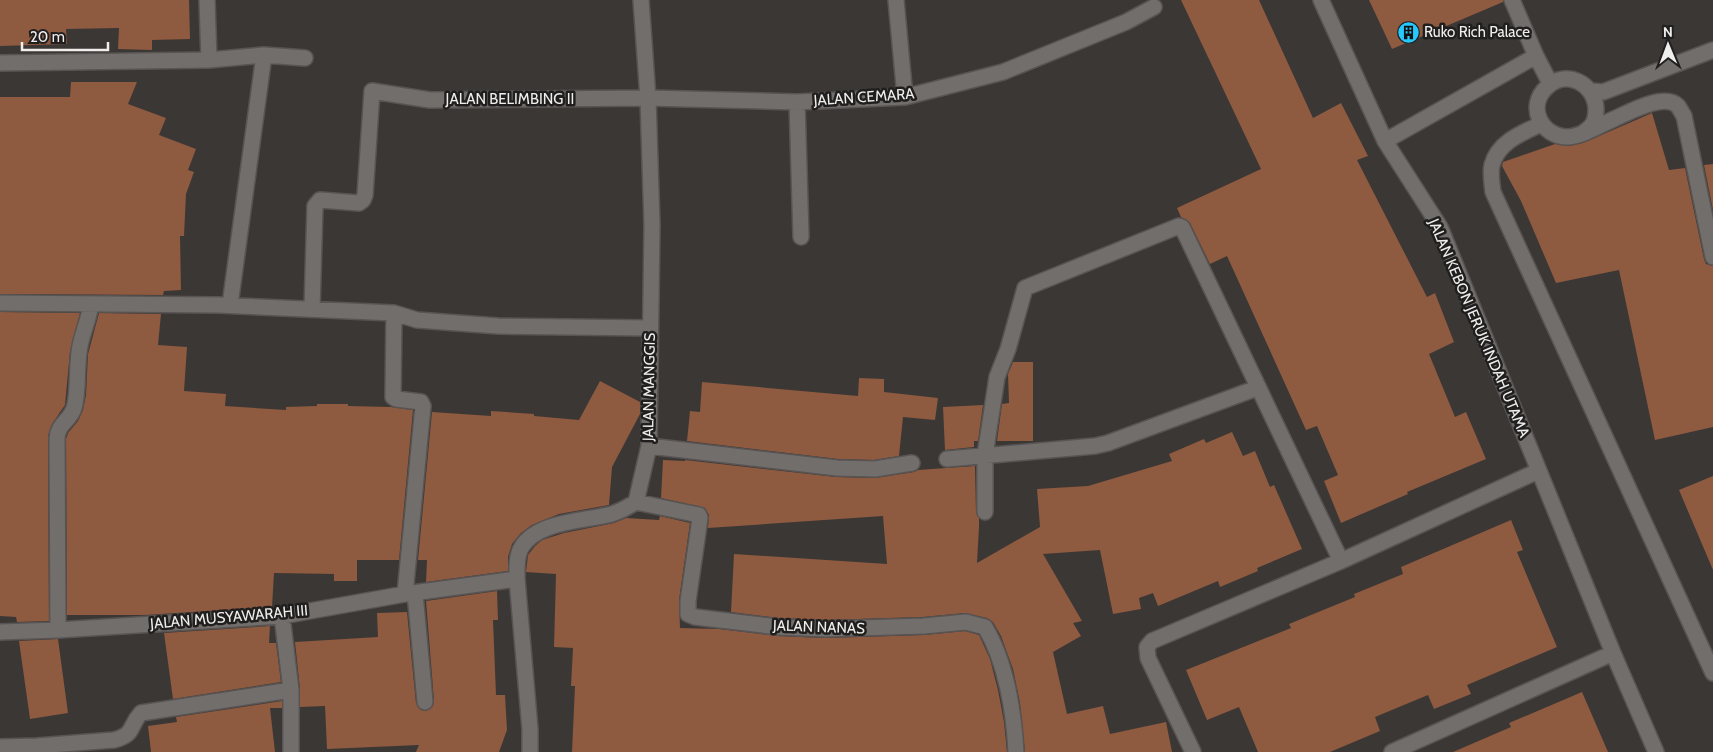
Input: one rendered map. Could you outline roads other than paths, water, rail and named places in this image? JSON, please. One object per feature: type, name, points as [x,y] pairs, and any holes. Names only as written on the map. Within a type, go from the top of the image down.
[{"type":"street","points":[[207,0],[209,60]]},
{"type":"street","name":"JALAN MANGGIS","points":[[636,502],[649,446],[649,328],[652,224],[648,98],[641,0]]},
{"type":"street","points":[[896,0],[905,97]]},
{"type":"street","name":"JALAN KEBON JERUK INDAH UTAMA","points":[[1321,0],[1385,141],[1440,227],[1613,654],[1656,752]]},
{"type":"street","points":[[1512,0],[1550,83]]},
{"type":"street","name":"JALAN CEMARA","points":[[648,98],[797,102],[905,97],[1003,72],[1126,22],[1154,7]]},
{"type":"street","points":[[1713,50],[1603,92],[1592,91],[1583,84],[1573,80],[1561,79],[1550,83],[1542,91],[1537,101],[1537,113],[1541,124],[1549,132],[1559,137],[1571,137],[1583,133],[1647,104],[1668,101],[1677,105],[1684,116],[1713,257]]},
{"type":"street","points":[[230,305],[264,55]]},
{"type":"street","points":[[0,64],[209,60],[264,55],[305,58]]},
{"type":"street","points":[[1385,141],[1536,56]]},
{"type":"street","name":"JALAN BELIMBING II","points":[[312,309],[315,206],[320,200],[359,203],[364,200],[372,91],[430,100],[648,98]]},
{"type":"street","points":[[1583,133],[1592,126],[1595,119],[1595,100],[1592,91]]},
{"type":"street","points":[[797,102],[801,237]]},
{"type":"street","points":[[1541,124],[1513,136],[1497,152],[1492,166],[1493,192],[1713,673]]},
{"type":"street","points":[[984,512],[986,455],[998,377],[1025,288],[1179,226],[1182,227],[1341,561]]},
{"type":"street","points":[[0,303],[230,305],[394,314],[417,320],[498,326],[649,328]]},
{"type":"street","points":[[58,630],[57,438],[59,428],[74,408],[80,347],[91,304]]},
{"type":"street","points":[[394,314],[393,396],[396,399],[421,402],[423,406],[410,594],[425,702]]},
{"type":"street","points":[[947,459],[1095,446],[1257,388]]},
{"type":"street","points":[[649,446],[837,468],[875,469],[912,463]]},
{"type":"street","points":[[1193,752],[1148,658],[1147,647],[1152,640],[1341,561],[1538,470]]},
{"type":"street","points":[[530,752],[530,729],[517,579],[518,559],[521,548],[530,537],[544,528],[613,513],[625,509],[636,502]]},
{"type":"street","name":"JALAN NANAS","points":[[636,502],[698,515],[700,518],[688,601],[688,614],[695,618],[825,629],[924,626],[966,622],[985,627],[994,643],[1013,711],[1016,752]]},
{"type":"street","name":"JALAN MUSYAWARAH III","points":[[0,632],[282,616],[410,594],[517,579]]},
{"type":"street","points":[[282,616],[291,690],[291,752]]},
{"type":"street","points":[[1392,752],[1613,654]]},
{"type":"street","points":[[0,747],[114,740],[124,737],[131,731],[136,718],[141,713],[291,690]]},
{"type":"place","name":"Ruko Rich Palace","points":[[1408,32]]}]
